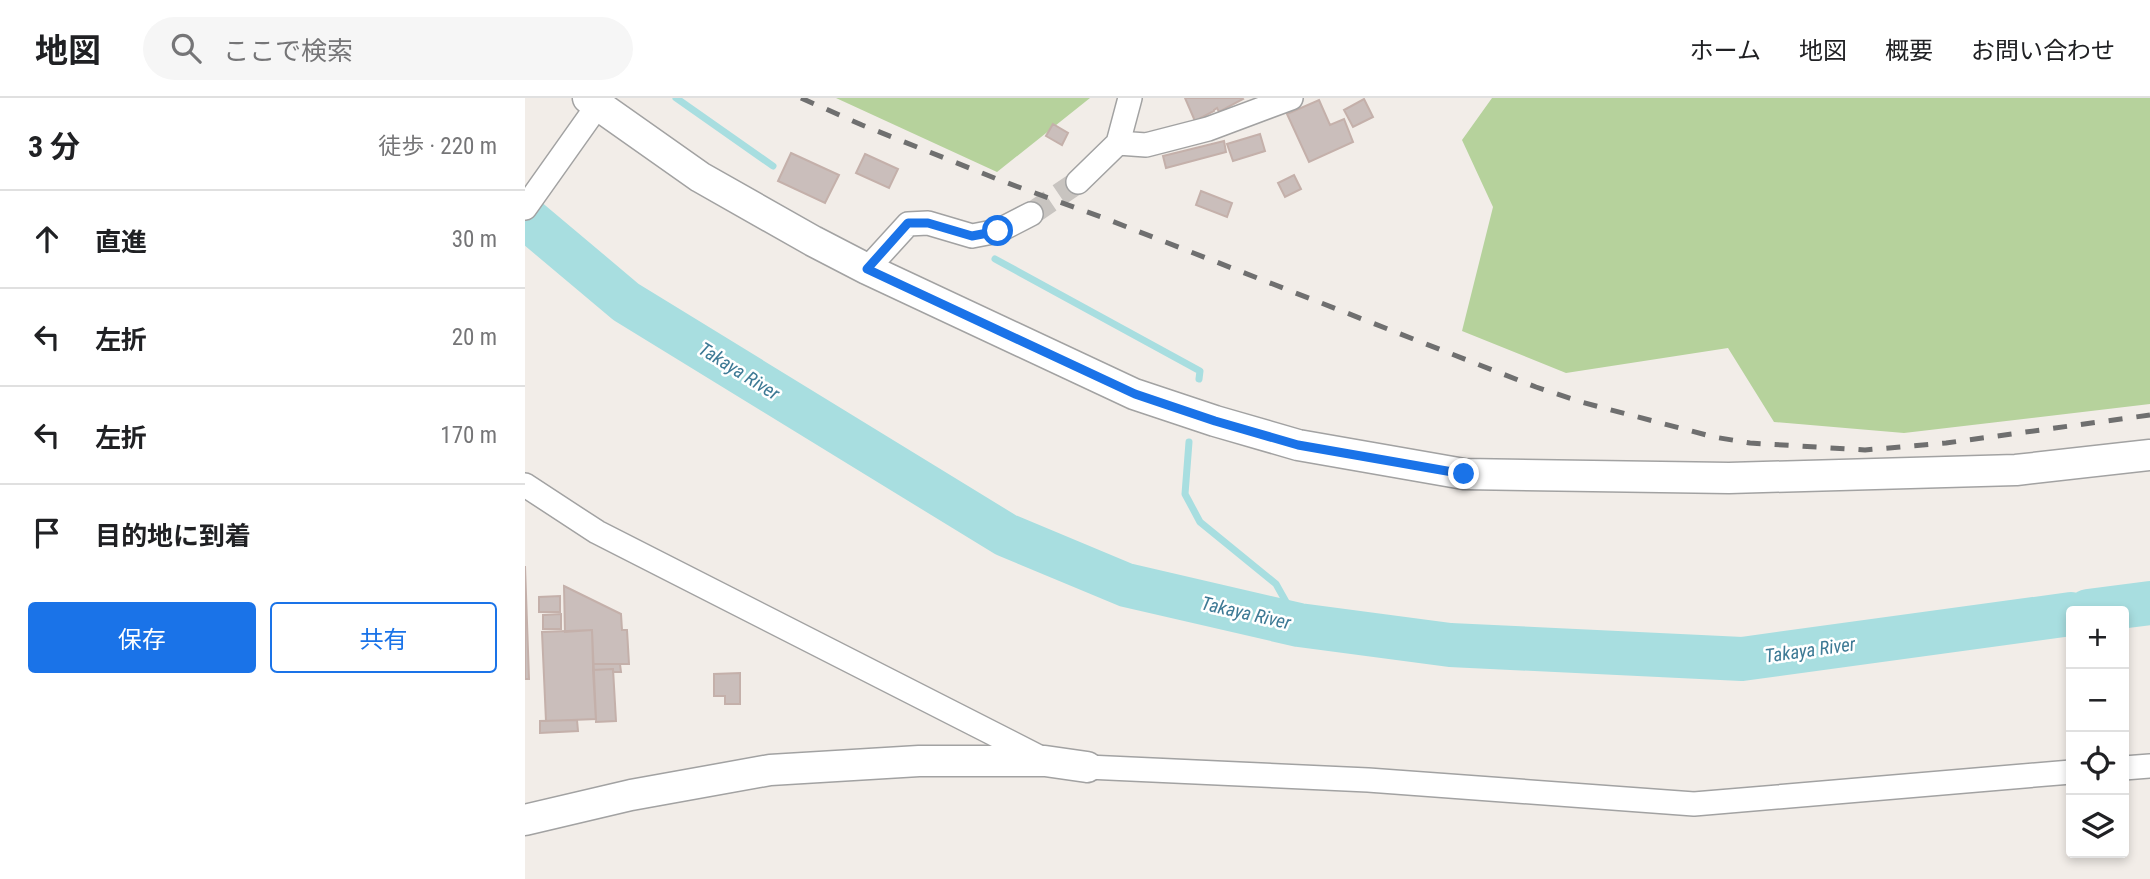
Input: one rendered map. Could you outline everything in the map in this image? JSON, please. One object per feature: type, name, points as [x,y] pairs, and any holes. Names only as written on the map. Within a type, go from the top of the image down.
[{"type":"street","points":[[1078,182],[1118,143],[1130,98]]},
{"type":"street","points":[[1118,143],[1146,145],[1183,136],[1291,98]]},
{"type":"street","points":[[525,208],[593,101],[700,177],[813,241],[867,269],[1146,398],[1298,445],[1464,474],[1729,478],[2016,470],[2150,455]]},
{"type":"street","points":[[867,269],[908,223],[928,223],[972,236],[998,231],[1031,215]]},
{"type":"street","points":[[525,485],[597,532],[1045,761]]},
{"type":"street","points":[[525,820],[631,795],[770,771],[919,761],[1045,761],[1087,767],[1369,780],[1694,804],[2066,772]]},
{"type":"street","points":[[2129,768],[2150,766]]},
{"type":"green space","points":[[836,98],[1090,98],[997,172]]},
{"type":"green space","points":[[1492,98],[2150,98],[2150,404],[1904,433],[1774,422],[1728,348],[1566,373],[1462,331],[1493,207],[1462,140]]},
{"type":"building","points":[[1185,98],[1243,99],[1219,112],[1217,108],[1195,121]]},
{"type":"building","points":[[1364,99],[1373,117],[1353,127],[1344,110]]},
{"type":"building","points":[[1319,100],[1330,125],[1344,119],[1353,142],[1309,162],[1287,114]]},
{"type":"building","points":[[1053,124],[1068,133],[1062,145],[1046,136]]},
{"type":"building","points":[[1260,134],[1265,151],[1233,161],[1227,144]]},
{"type":"building","points":[[1224,141],[1226,152],[1166,168],[1163,156]]},
{"type":"building","points":[[791,153],[839,175],[825,203],[778,181]]},
{"type":"building","points":[[865,154],[898,169],[889,188],[856,173]]},
{"type":"building","points":[[1294,175],[1301,189],[1285,197],[1278,183]]},
{"type":"building","points":[[1201,191],[1232,203],[1227,217],[1196,205]]},
{"type":"building","points":[[525,566],[529,679],[525,679]]},
{"type":"building","points":[[564,586],[621,614],[622,630],[627,630],[629,664],[593,664],[592,630],[565,632]]},
{"type":"building","points":[[560,596],[560,612],[539,612],[539,597]]},
{"type":"building","points":[[561,614],[561,629],[543,629],[543,615]]},
{"type":"building","points":[[592,630],[596,719],[546,721],[542,632]]},
{"type":"building","points":[[593,664],[620,664],[621,672],[613,672],[613,669],[593,670]]},
{"type":"building","points":[[613,669],[616,721],[596,722],[593,670]]},
{"type":"building","points":[[740,673],[740,704],[725,704],[725,696],[714,696],[714,674]]},
{"type":"building","points":[[577,720],[578,731],[540,733],[540,721]]},
{"type":"waterway","points":[[676,98],[773,166]]},
{"type":"waterway","name":"Takaya River","points":[[525,217],[626,302],[1006,535],[1126,585],[1299,625],[1450,645],[1742,659],[2066,615]]},
{"type":"waterway","points":[[995,259],[1200,371],[1199,379]]},
{"type":"waterway","points":[[1189,442],[1185,494],[1200,522],[1276,584],[1299,625]]},
{"type":"waterway","name":"Takaya River","points":[[2127,606],[2150,603]]},
{"type":"tunnel","points":[[1031,214],[1078,182]]},
{"type":"railway","points":[[801,98],[1002,181],[1104,218],[1536,387],[1581,402],[1714,437],[1750,443],[1865,450],[1946,443],[2150,415]]},
{"type":"route","points":[[998,231],[972,236],[928,223],[908,223],[867,269],[1135,394],[1298,445],[1464,474]]}]
